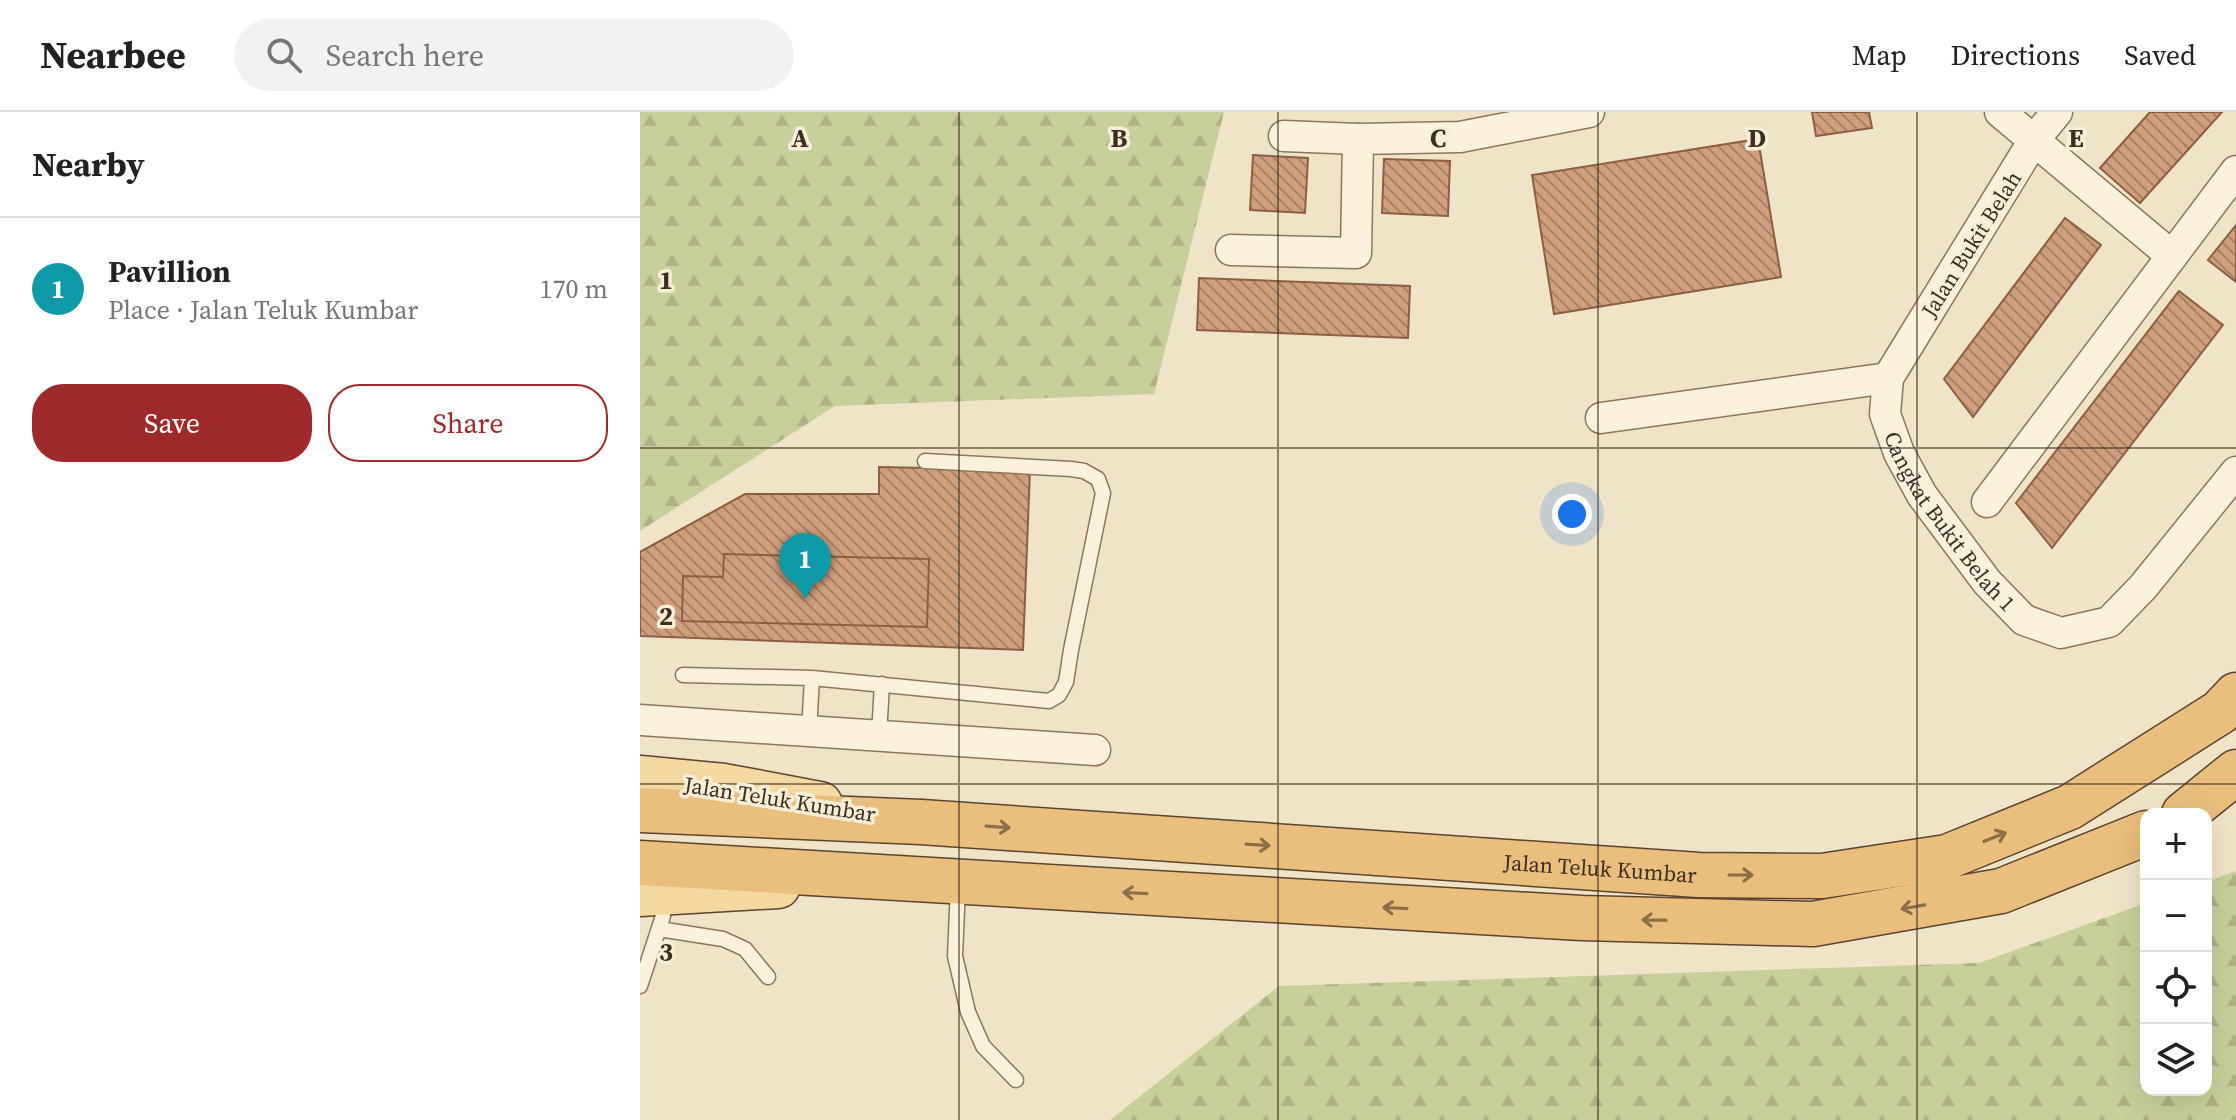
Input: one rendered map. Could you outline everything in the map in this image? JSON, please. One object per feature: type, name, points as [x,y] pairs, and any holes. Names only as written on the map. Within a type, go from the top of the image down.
[{"type":"highway","name":"Jalan Teluk Kumbar","points":[[640,810],[921,822],[1699,875],[1822,876],[1947,857],[2070,807],[2220,712],[2236,695]]},
{"type":"highway","points":[[2191,808],[2236,772]]},
{"type":"highway","points":[[650,895],[908,880],[1582,918],[1813,924],[2001,891],[2140,835]]},
{"type":"main road","name":"Jalan Teluk Kumbar","points":[[640,778],[724,786],[921,822]]},
{"type":"street","points":[[1284,136],[1358,139],[1460,137],[1589,112]]},
{"type":"street","points":[[2000,112],[2172,256]]},
{"type":"street","name":"Jalan Bukit Belah","points":[[1888,378],[2034,140],[2057,112]]},
{"type":"street","points":[[1231,250],[1356,253],[1358,139]]},
{"type":"street","points":[[1987,502],[2236,171]]},
{"type":"street","points":[[1601,418],[1888,378]]},
{"type":"street","name":"Cangkat Bukit Belah 1","points":[[1888,378],[1885,414],[1899,453],[1922,495],[1987,582],[2024,620],[2061,633],[2109,622],[2143,587],[2236,472]]},
{"type":"street","points":[[640,720],[1095,750]]},
{"type":"lane","points":[[683,675],[812,678],[1049,701],[1059,695],[1066,682],[1103,493],[1098,479],[1084,471],[925,461]]},
{"type":"lane","points":[[809,731],[812,678]]},
{"type":"lane","points":[[879,735],[882,684]]},
{"type":"lane","points":[[958,882],[955,956],[968,1012],[983,1046],[1016,1080]]},
{"type":"lane","points":[[640,986],[650,895],[745,949],[768,977]]},
{"type":"green space","points":[[640,112],[1224,112],[1154,394],[835,406],[640,531]]},
{"type":"green space","points":[[2236,871],[2236,1120],[1110,1120],[1279,986],[1979,963],[2140,905],[2140,1096],[2212,1096],[2212,880]]},
{"type":"building","points":[[1812,112],[1869,112],[1872,128],[1816,136]]},
{"type":"building","points":[[2150,112],[2222,112],[2140,203],[2100,168]]},
{"type":"building","points":[[1758,139],[1781,277],[1554,314],[1532,175]]},
{"type":"building","points":[[1253,155],[1308,158],[1305,213],[1250,210]]},
{"type":"building","points":[[1384,159],[1450,161],[1448,216],[1382,213]]},
{"type":"building","points":[[2065,218],[2101,245],[1973,417],[1944,379]]},
{"type":"building","points":[[2236,225],[2236,282],[2208,260]]},
{"type":"building","points":[[1199,278],[1410,286],[1408,338],[1197,330]]},
{"type":"building","points":[[2179,291],[2223,325],[2052,548],[2016,503]]},
{"type":"building","points":[[879,467],[1030,470],[1023,650],[640,636],[640,552],[745,494],[879,494]]},
{"type":"building","points":[[724,554],[929,559],[927,627],[682,621],[683,576],[723,577]]},
{"type":"place","name":"Pavillion","points":[[805,599]]}]
